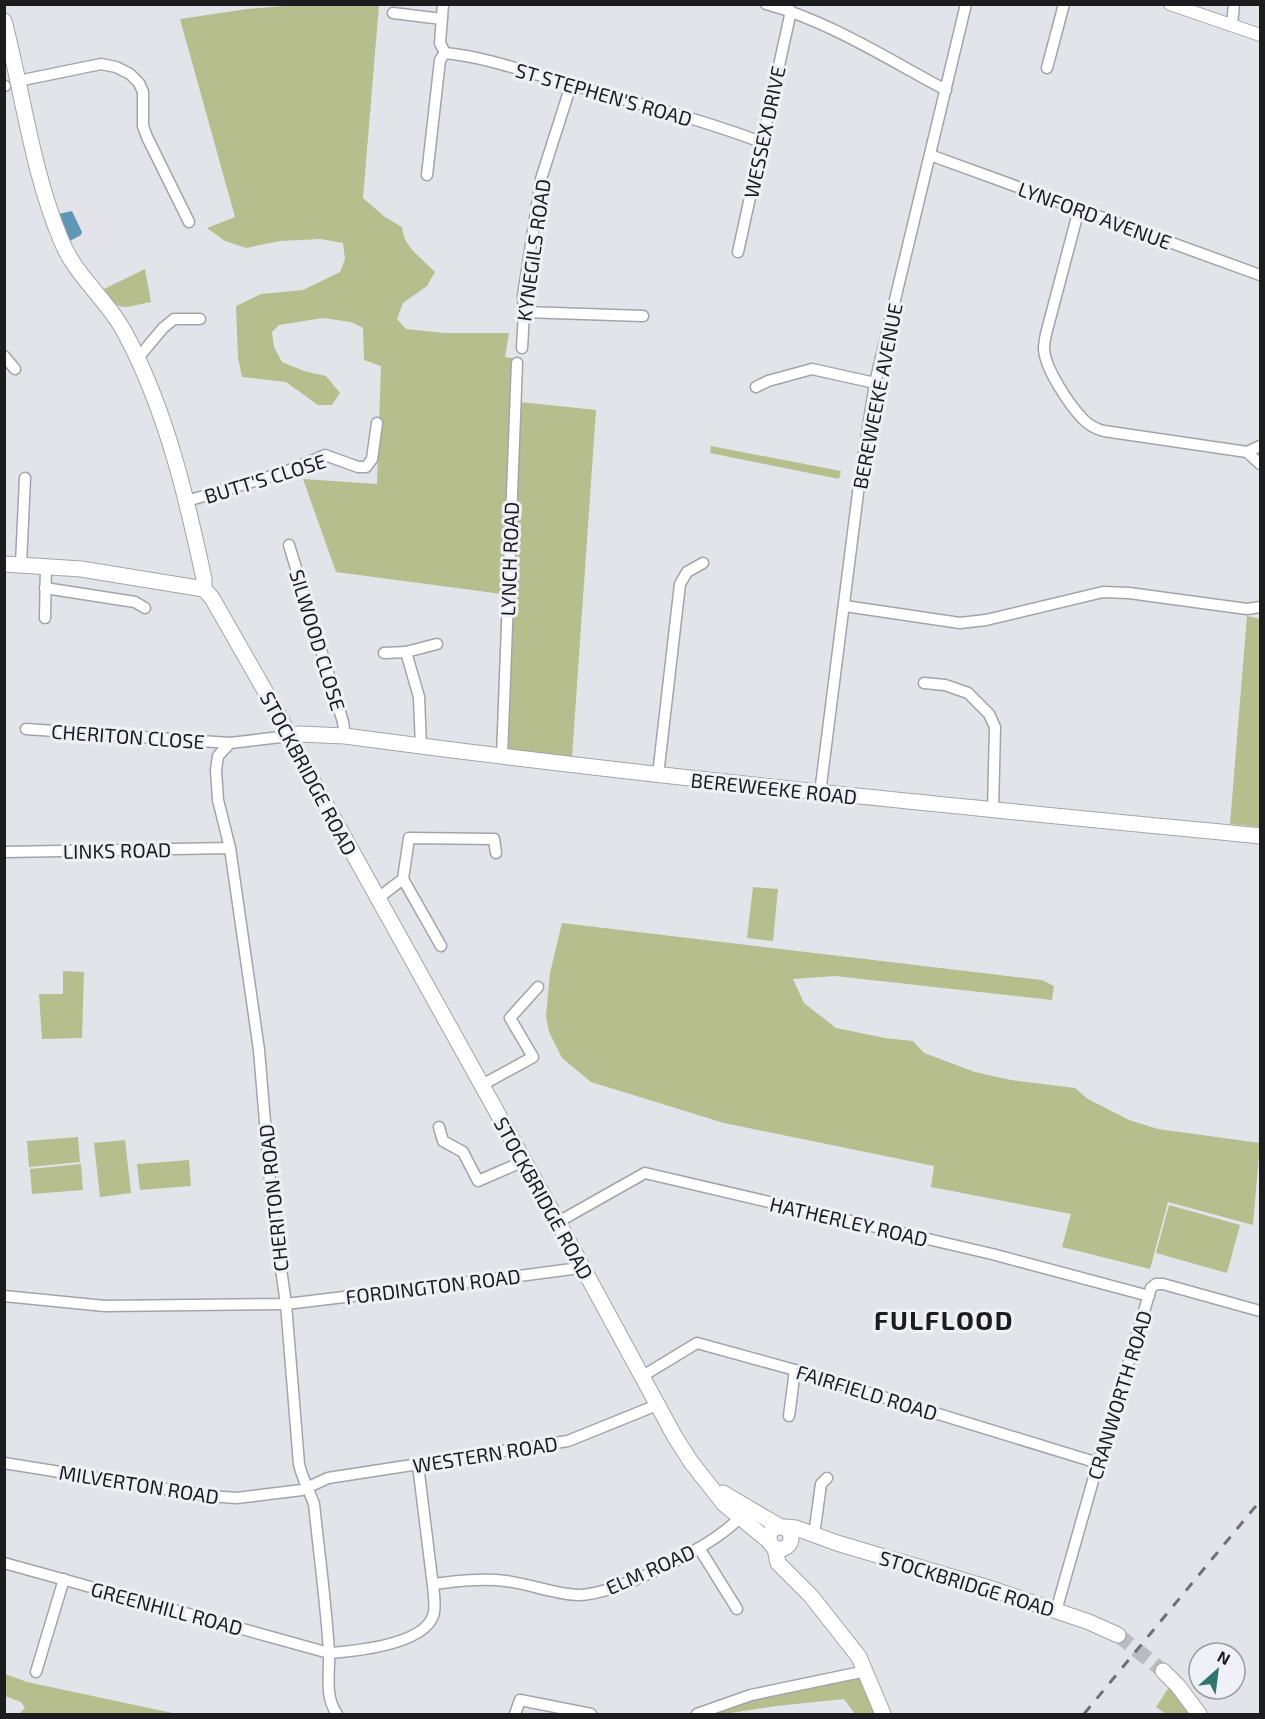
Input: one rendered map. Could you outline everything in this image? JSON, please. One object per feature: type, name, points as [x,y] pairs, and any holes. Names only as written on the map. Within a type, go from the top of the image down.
[{"type":"main road","name":"STOCKBRIDGE ROAD","points":[[4,21],[9,84],[62,242],[71,260],[123,328],[138,358],[168,433],[187,501],[204,579],[204,589],[226,622],[377,899],[558,1222],[641,1377],[691,1461],[712,1488],[781,1539],[796,1528],[814,1536],[948,1575],[1089,1622],[1118,1635]]},
{"type":"main road","points":[[4,564],[46,565],[126,575],[160,583],[204,589]]},
{"type":"main road","name":"BEREWEEKE ROAD","points":[[289,736],[300,734],[345,736],[820,793],[1260,836]]},
{"type":"main road","points":[[781,1539],[778,1563],[800,1585],[849,1644],[866,1671],[883,1714]]},
{"type":"main road","points":[[1163,1671],[1178,1686],[1199,1714]]},
{"type":"street","points":[[427,175],[440,60],[445,53],[440,43],[443,4]]},
{"type":"street","points":[[766,4],[791,11],[825,27],[946,90]]},
{"type":"street","name":"BEREWEEKE AVENUE","points":[[820,793],[859,485],[875,383],[966,4]]},
{"type":"street","points":[[1047,68],[1064,4]]},
{"type":"street","points":[[1170,4],[1260,35]]},
{"type":"street","points":[[1232,25],[1234,4]]},
{"type":"street","name":"WESSEX DRIVE","points":[[738,252],[791,11]]},
{"type":"street","points":[[393,13],[442,19]]},
{"type":"street","name":"ST STEPHEN'S ROAD","points":[[445,53],[465,55],[728,130],[761,142]]},
{"type":"street","points":[[9,84],[101,64],[116,67],[130,74],[143,92],[143,126],[147,138],[189,222]]},
{"type":"street","name":"KYNEGILS ROAD","points":[[522,348],[523,296],[541,179],[570,85]]},
{"type":"street","name":"LYNFORD AVENUE","points":[[930,155],[1260,275]]},
{"type":"street","points":[[1079,209],[1044,348],[1047,362],[1065,394],[1083,419],[1094,428],[1104,431],[1247,452],[1260,446]]},
{"type":"street","points":[[524,312],[643,316]]},
{"type":"street","points":[[138,358],[163,328],[174,319],[200,319]]},
{"type":"street","points":[[4,356],[15,369]]},
{"type":"street","name":"LYNCH ROAD","points":[[502,756],[517,363]]},
{"type":"street","points":[[756,387],[768,381],[812,369],[875,383]]},
{"type":"street","name":"BUTT'S CLOSE","points":[[187,501],[285,472],[325,455],[358,467],[366,467],[372,459],[377,423]]},
{"type":"street","points":[[1247,452],[1260,464]]},
{"type":"street","points":[[21,564],[24,478]]},
{"type":"street","name":"SILWOOD CLOSE","points":[[289,545],[343,722],[345,736]]},
{"type":"street","points":[[658,775],[680,584],[687,572],[703,563]]},
{"type":"street","points":[[45,618],[46,565]]},
{"type":"street","points":[[45,588],[135,602],[145,608]]},
{"type":"street","points":[[845,606],[960,623],[986,620],[1103,592],[1129,592],[1247,609],[1260,607]]},
{"type":"street","points":[[384,653],[406,652],[437,644]]},
{"type":"street","points":[[406,652],[419,698],[421,746]]},
{"type":"street","points":[[924,683],[945,685],[968,693],[989,714],[995,727],[993,810]]},
{"type":"street","name":"CHERITON CLOSE","points":[[26,729],[230,743]]},
{"type":"street","points":[[230,743],[289,736]]},
{"type":"street","name":"CHERITON ROAD","points":[[230,743],[218,756],[216,770],[218,800],[230,848],[259,1050],[272,1206],[286,1304],[299,1464],[314,1504],[329,1653],[330,1697],[337,1714]]},
{"type":"street","points":[[441,946],[403,879],[409,838],[494,839],[496,854]]},
{"type":"street","name":"LINKS ROAD","points":[[4,852],[230,848]]},
{"type":"street","points":[[377,899],[403,879]]},
{"type":"street","points":[[482,1085],[533,1057],[510,1018],[538,987]]},
{"type":"street","points":[[439,1127],[443,1141],[463,1152],[478,1181],[524,1161]]},
{"type":"street","name":"HATHERLEY ROAD","points":[[558,1222],[645,1173],[992,1254],[1149,1296]]},
{"type":"street","name":"FORDINGTON ROAD","points":[[4,1296],[105,1306],[286,1304],[530,1275],[572,1269],[580,1264]]},
{"type":"street","name":"CRANWORTH ROAD","points":[[1056,1611],[1151,1288],[1156,1284],[1163,1284],[1260,1311]]},
{"type":"street","name":"FAIRFIELD ROAD","points":[[641,1377],[697,1343],[795,1370],[1098,1463]]},
{"type":"street","points":[[789,1416],[795,1370]]},
{"type":"street","name":"WESTERN ROAD","points":[[309,1488],[328,1478],[568,1441],[657,1405]]},
{"type":"street","name":"MILVERTON ROAD","points":[[4,1463],[221,1498],[237,1498],[309,1488]]},
{"type":"street","name":"GREENHILL ROAD","points":[[4,1563],[329,1653],[362,1651],[396,1643],[425,1626],[434,1615],[433,1584],[418,1465]]},
{"type":"street","points":[[814,1536],[821,1484],[827,1478]]},
{"type":"street","name":"ELM ROAD","points":[[433,1584],[470,1580],[506,1581],[579,1595],[597,1593],[642,1577],[699,1548],[725,1530],[743,1512]]},
{"type":"street","points":[[699,1548],[736,1609]]},
{"type":"street","points":[[36,1672],[64,1579]]},
{"type":"street","points":[[697,1714],[751,1695],[866,1671]]},
{"type":"street","points":[[515,1714],[520,1700],[591,1714]]},
{"type":"green space","points":[[307,4],[379,5],[363,198],[385,217],[402,227],[410,247],[435,272],[427,286],[403,303],[397,319],[406,329],[444,333],[509,333],[505,357],[518,359],[520,402],[596,410],[572,757],[496,749],[502,594],[336,572],[303,479],[377,484],[381,366],[364,360],[363,328],[351,322],[323,318],[279,325],[272,332],[274,347],[282,362],[304,371],[326,376],[340,393],[332,405],[318,405],[286,382],[242,377],[238,358],[236,306],[261,294],[303,290],[340,272],[345,259],[343,243],[320,239],[280,241],[246,248],[225,241],[207,228],[235,217],[180,19],[247,9]]},
{"type":"green space","points":[[145,269],[151,302],[128,307],[118,306],[102,290]]},
{"type":"green space","points":[[711,446],[841,471],[839,479],[710,453]]},
{"type":"green space","points":[[1247,616],[1260,619],[1260,827],[1230,824]]},
{"type":"green space","points":[[753,887],[778,889],[773,941],[747,938]]},
{"type":"green space","points":[[562,923],[1042,980],[1054,986],[1052,1000],[835,976],[793,979],[804,1003],[836,1028],[913,1041],[924,1053],[975,1072],[1011,1080],[1075,1088],[1088,1099],[1129,1120],[1158,1129],[1260,1143],[1253,1225],[1168,1202],[1150,1269],[1062,1247],[1071,1214],[931,1187],[934,1166],[724,1123],[591,1082],[562,1058],[549,1032],[546,1016],[550,973]]},
{"type":"green space","points":[[63,971],[84,972],[82,1038],[42,1039],[39,994],[63,994]]},
{"type":"green space","points":[[78,1137],[80,1162],[29,1167],[27,1141]]},
{"type":"green space","points":[[125,1140],[131,1193],[100,1197],[94,1143]]},
{"type":"green space","points":[[189,1160],[191,1186],[140,1190],[137,1164]]},
{"type":"green space","points":[[81,1164],[83,1190],[32,1194],[30,1169]]},
{"type":"green space","points":[[1169,1205],[1240,1225],[1227,1273],[1156,1253]]},
{"type":"green space","points":[[5,1674],[27,1682],[177,1714],[19,1714],[25,1708],[21,1702],[5,1696]]},
{"type":"green space","points":[[861,1676],[879,1714],[855,1714],[844,1699],[724,1714],[706,1714],[754,1697]]},
{"type":"green space","points":[[1171,1684],[1195,1714],[1166,1714],[1156,1707]]},
{"type":"water","points":[[72,211],[82,232],[70,241],[58,214]]},
{"type":"tunnel","points":[[1118,1635],[1163,1671]]},
{"type":"railway","points":[[1084,1714],[1260,1501]]},
{"type":"district","name":"FULFLOOD","points":[[944,1319]]}]
